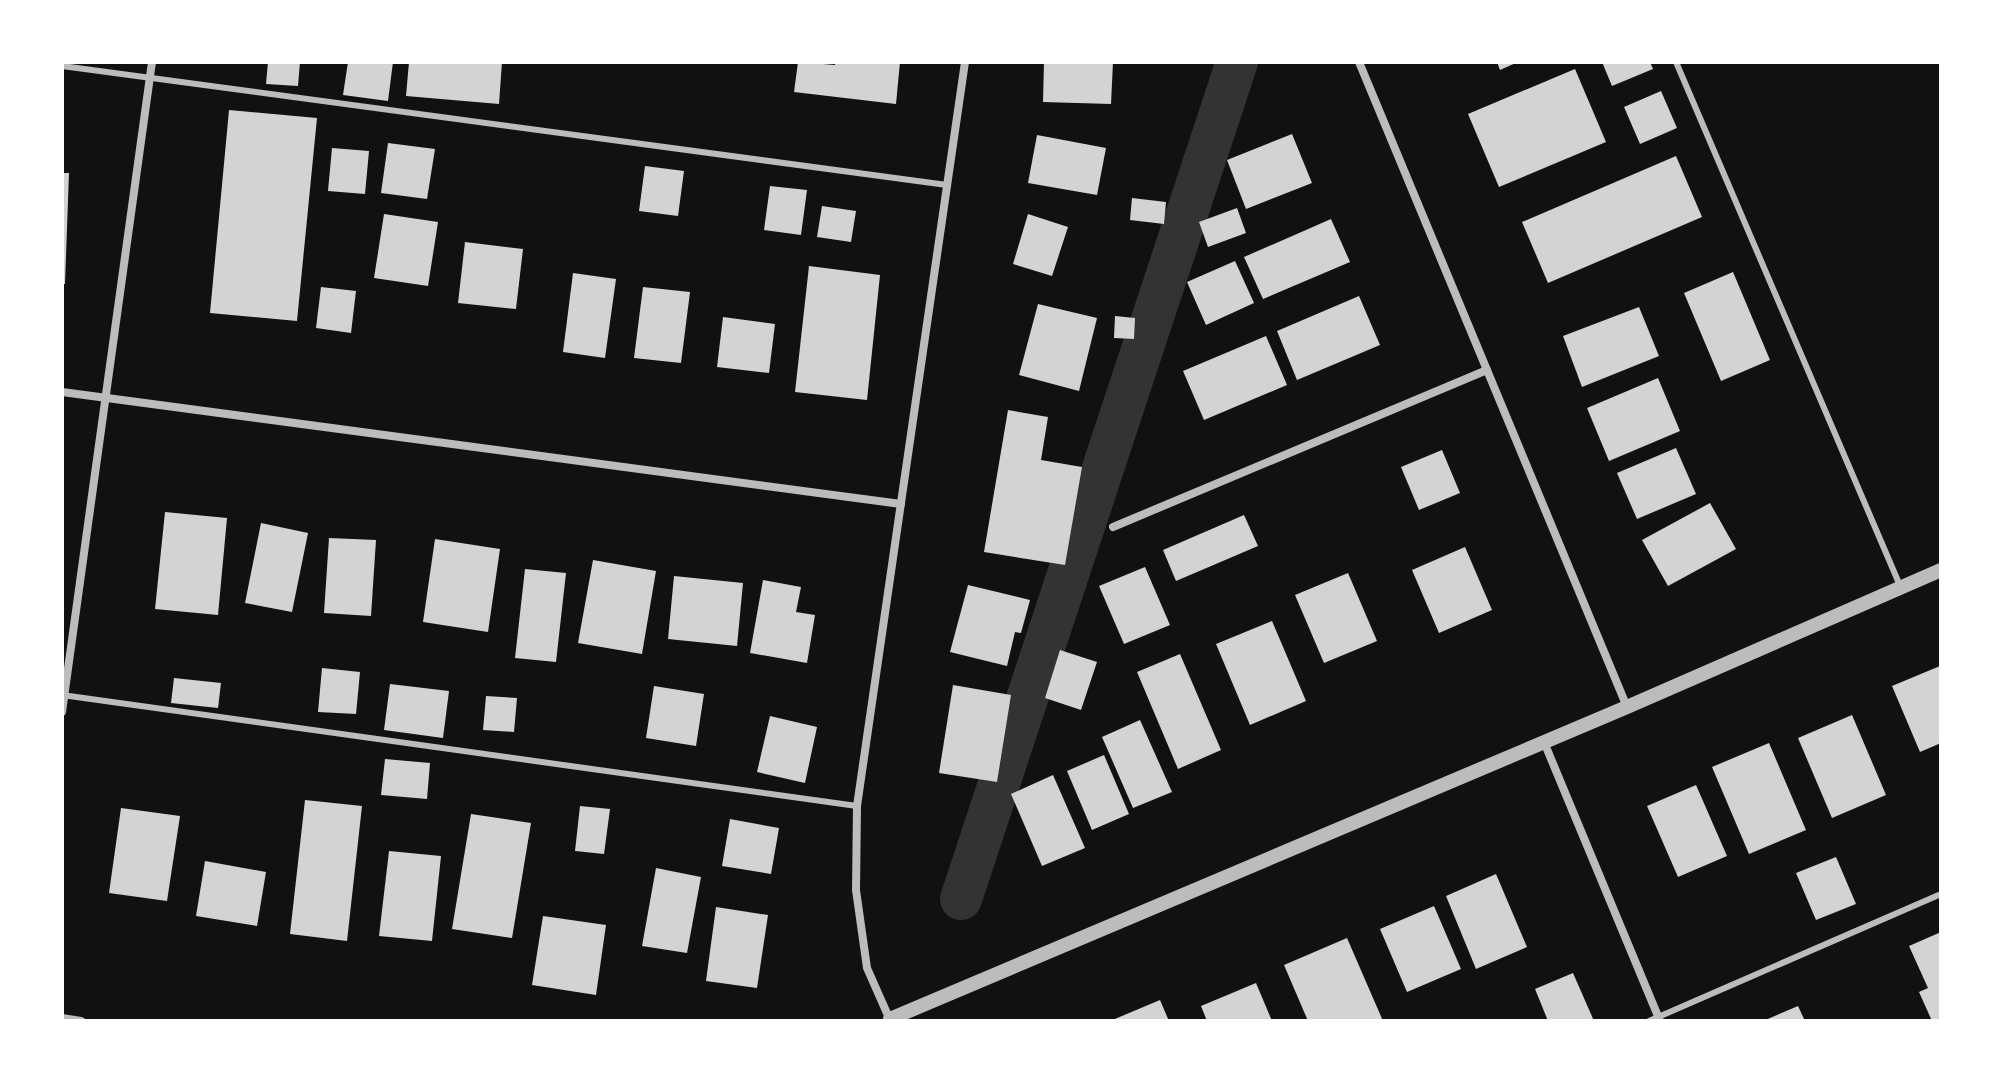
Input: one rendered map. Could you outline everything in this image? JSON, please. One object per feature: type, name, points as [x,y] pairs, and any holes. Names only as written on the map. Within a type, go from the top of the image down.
[{"type":"street","points":[[62,712],[152,62]]},
{"type":"street","points":[[965,62],[857,806],[856,890],[867,968],[888,1020],[1627,707],[1941,570]]},
{"type":"street","points":[[1359,62],[1627,707]]},
{"type":"street","points":[[1113,527],[1487,370]]},
{"type":"street","points":[[62,392],[901,504]]},
{"type":"street","points":[[1544,742],[1656,1020]]},
{"type":"street","points":[[62,1018],[81,1021]]},
{"type":"lane","points":[[1676,62],[1901,588]]},
{"type":"lane","points":[[62,66],[947,185]]},
{"type":"lane","points":[[63,696],[857,806]]},
{"type":"lane","points":[[1656,1020],[1941,894]]},
{"type":"building","points":[[268,62],[300,62],[298,86],[266,84]]},
{"type":"building","points":[[348,62],[393,62],[388,101],[343,95]]},
{"type":"building","points":[[409,62],[502,62],[499,104],[406,96]]},
{"type":"building","points":[[798,62],[835,65],[835,62],[900,62],[896,104],[794,92]]},
{"type":"building","points":[[1044,62],[1113,62],[1111,104],[1043,102]]},
{"type":"building","points":[[1497,62],[1518,62],[1500,70]]},
{"type":"building","points":[[1602,62],[1650,62],[1653,69],[1612,86]]},
{"type":"building","points":[[1575,69],[1606,142],[1499,187],[1468,114]]},
{"type":"building","points":[[1661,91],[1677,128],[1640,144],[1624,107]]},
{"type":"building","points":[[229,110],[317,118],[297,321],[210,313]]},
{"type":"building","points":[[1292,134],[1312,183],[1246,209],[1227,160]]},
{"type":"building","points":[[1037,135],[1106,148],[1097,195],[1028,183]]},
{"type":"building","points":[[388,143],[435,149],[427,199],[381,193]]},
{"type":"building","points":[[332,148],[369,151],[365,194],[328,191]]},
{"type":"building","points":[[1676,156],[1702,217],[1548,283],[1522,222]]},
{"type":"building","points":[[645,166],[684,171],[678,216],[639,211]]},
{"type":"building","points":[[62,173],[69,173],[65,284],[62,284]]},
{"type":"building","points":[[770,186],[807,190],[801,235],[764,230]]},
{"type":"building","points":[[1132,198],[1166,202],[1164,224],[1130,220]]},
{"type":"building","points":[[822,206],[856,211],[851,242],[817,237]]},
{"type":"building","points":[[1237,208],[1246,233],[1208,247],[1199,222]]},
{"type":"building","points":[[384,214],[438,222],[428,286],[374,278]]},
{"type":"building","points":[[1028,214],[1068,227],[1052,276],[1013,264]]},
{"type":"building","points":[[1331,219],[1350,262],[1263,299],[1244,257]]},
{"type":"building","points":[[465,242],[523,249],[516,309],[458,303]]},
{"type":"building","points":[[1235,261],[1254,303],[1206,325],[1187,282]]},
{"type":"building","points":[[809,266],[880,275],[867,400],[795,392]]},
{"type":"building","points":[[1733,272],[1770,360],[1721,381],[1684,293]]},
{"type":"building","points":[[573,273],[616,279],[605,358],[563,352]]},
{"type":"building","points":[[321,287],[356,291],[351,333],[316,328]]},
{"type":"building","points":[[643,287],[690,292],[681,363],[634,358]]},
{"type":"building","points":[[1359,296],[1380,345],[1297,380],[1277,331]]},
{"type":"building","points":[[1038,304],[1097,318],[1079,391],[1019,375]]},
{"type":"building","points":[[1639,307],[1659,356],[1582,387],[1563,336]]},
{"type":"building","points":[[1115,316],[1135,318],[1134,339],[1114,338]]},
{"type":"building","points":[[723,317],[775,324],[769,373],[717,367]]},
{"type":"building","points":[[1266,336],[1287,385],[1204,420],[1183,371]]},
{"type":"building","points":[[1658,378],[1680,431],[1609,461],[1587,408]]},
{"type":"building","points":[[1008,410],[1048,417],[1041,460],[1082,467],[1065,565],[984,552]]},
{"type":"building","points":[[1676,448],[1696,494],[1637,519],[1617,473]]},
{"type":"building","points":[[1442,450],[1460,493],[1419,510],[1401,467]]},
{"type":"building","points":[[1710,503],[1736,549],[1668,586],[1642,540]]},
{"type":"building","points":[[165,512],[227,518],[218,615],[155,609]]},
{"type":"building","points":[[1244,515],[1258,546],[1176,581],[1163,550]]},
{"type":"building","points":[[261,523],[308,533],[292,612],[245,603]]},
{"type":"building","points":[[329,538],[376,540],[371,616],[324,613]]},
{"type":"building","points":[[435,539],[500,549],[488,632],[423,622]]},
{"type":"building","points":[[1465,547],[1492,610],[1439,633],[1412,570]]},
{"type":"building","points":[[593,560],[656,571],[642,654],[578,643]]},
{"type":"building","points":[[1145,567],[1170,625],[1124,644],[1099,586]]},
{"type":"building","points":[[525,569],[566,573],[556,662],[515,658]]},
{"type":"building","points":[[1348,573],[1377,641],[1324,663],[1295,595]]},
{"type":"building","points":[[674,576],[743,583],[737,646],[668,639]]},
{"type":"building","points":[[763,580],[801,587],[796,612],[815,615],[807,663],[750,653]]},
{"type":"building","points":[[968,585],[1030,600],[1021,633],[1015,632],[1007,666],[950,652]]},
{"type":"building","points":[[1272,621],[1306,701],[1250,725],[1216,644]]},
{"type":"building","points":[[1060,650],[1097,662],[1081,710],[1045,698]]},
{"type":"building","points":[[1180,654],[1221,750],[1178,769],[1137,672]]},
{"type":"building","points":[[1940,666],[1941,743],[1920,752],[1892,686]]},
{"type":"building","points":[[322,668],[360,672],[356,714],[318,712]]},
{"type":"building","points":[[174,678],[221,683],[218,708],[171,703]]},
{"type":"building","points":[[390,684],[449,691],[443,738],[384,730]]},
{"type":"building","points":[[953,685],[1011,695],[997,782],[939,773]]},
{"type":"building","points":[[654,686],[704,694],[696,746],[646,738]]},
{"type":"building","points":[[486,696],[517,698],[514,732],[483,730]]},
{"type":"building","points":[[1852,715],[1886,795],[1832,818],[1798,738]]},
{"type":"building","points":[[770,716],[817,727],[805,783],[757,772]]},
{"type":"building","points":[[1140,720],[1172,792],[1133,808],[1102,737]]},
{"type":"building","points":[[1769,743],[1806,830],[1749,854],[1712,767]]},
{"type":"building","points":[[1104,755],[1129,814],[1092,830],[1067,771]]},
{"type":"building","points":[[385,759],[430,763],[427,799],[381,795]]},
{"type":"building","points":[[1053,775],[1085,848],[1042,866],[1011,794]]},
{"type":"building","points":[[1696,785],[1727,856],[1678,877],[1647,806]]},
{"type":"building","points":[[305,800],[362,806],[347,941],[290,934]]},
{"type":"building","points":[[580,806],[610,809],[604,854],[575,851]]},
{"type":"building","points":[[121,808],[180,816],[167,901],[109,893]]},
{"type":"building","points":[[471,814],[531,823],[512,938],[452,929]]},
{"type":"building","points":[[730,819],[779,828],[771,874],[722,866]]},
{"type":"building","points":[[389,851],[441,856],[432,941],[379,936]]},
{"type":"building","points":[[1836,857],[1856,904],[1816,920],[1796,873]]},
{"type":"building","points":[[205,861],[266,872],[257,926],[196,916]]},
{"type":"building","points":[[656,868],[701,877],[687,953],[642,946]]},
{"type":"building","points":[[1496,874],[1527,947],[1476,969],[1446,896]]},
{"type":"building","points":[[1434,906],[1461,969],[1407,992],[1380,929]]},
{"type":"building","points":[[716,907],[768,915],[757,988],[706,981]]},
{"type":"building","points":[[543,916],[606,925],[596,995],[532,985]]},
{"type":"building","points":[[1941,932],[1941,1021],[1932,1021],[1919,992],[1928,988],[1909,946]]},
{"type":"building","points":[[1347,938],[1383,1021],[1308,1021],[1284,965]]},
{"type":"building","points":[[1573,973],[1594,1021],[1548,1021],[1535,989]]},
{"type":"building","points":[[1256,983],[1272,1021],[1207,1021],[1201,1006]]},
{"type":"building","points":[[1160,1000],[1169,1021],[1110,1021]]},
{"type":"building","points":[[1798,1006],[1805,1021],[1763,1021]]},
{"type":"waterway","points":[[961,899],[1237,62]]}]
